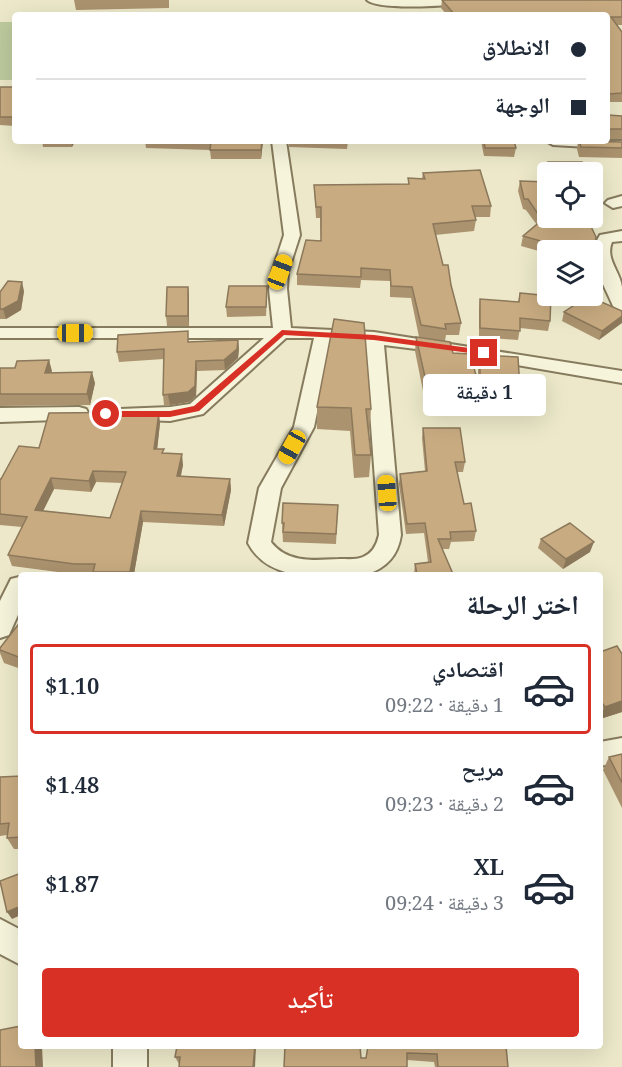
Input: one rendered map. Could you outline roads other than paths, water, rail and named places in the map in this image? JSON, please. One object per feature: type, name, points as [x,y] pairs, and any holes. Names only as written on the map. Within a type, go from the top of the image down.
[{"type":"street","points":[[372,0],[398,3],[483,0]]},
{"type":"street","points":[[279,144],[292,235],[280,272],[278,289],[282,332]]},
{"type":"street","points":[[605,144],[622,145]]},
{"type":"street","points":[[622,236],[606,238],[601,254],[622,306]]},
{"type":"street","points":[[0,415],[170,414],[196,409],[282,332]]},
{"type":"street","points":[[0,333],[324,333],[374,337],[484,353],[622,377]]},
{"type":"street","points":[[324,333],[304,428],[270,488],[260,543],[266,554],[275,561],[297,570],[370,565],[388,549],[390,535],[384,450],[376,397],[374,337]]},
{"type":"street","points":[[0,628],[18,588]]},
{"type":"street","points":[[603,753],[622,750]]},
{"type":"street","points":[[0,935],[18,948]]},
{"type":"street","points":[[130,1049],[130,1067]]}]
